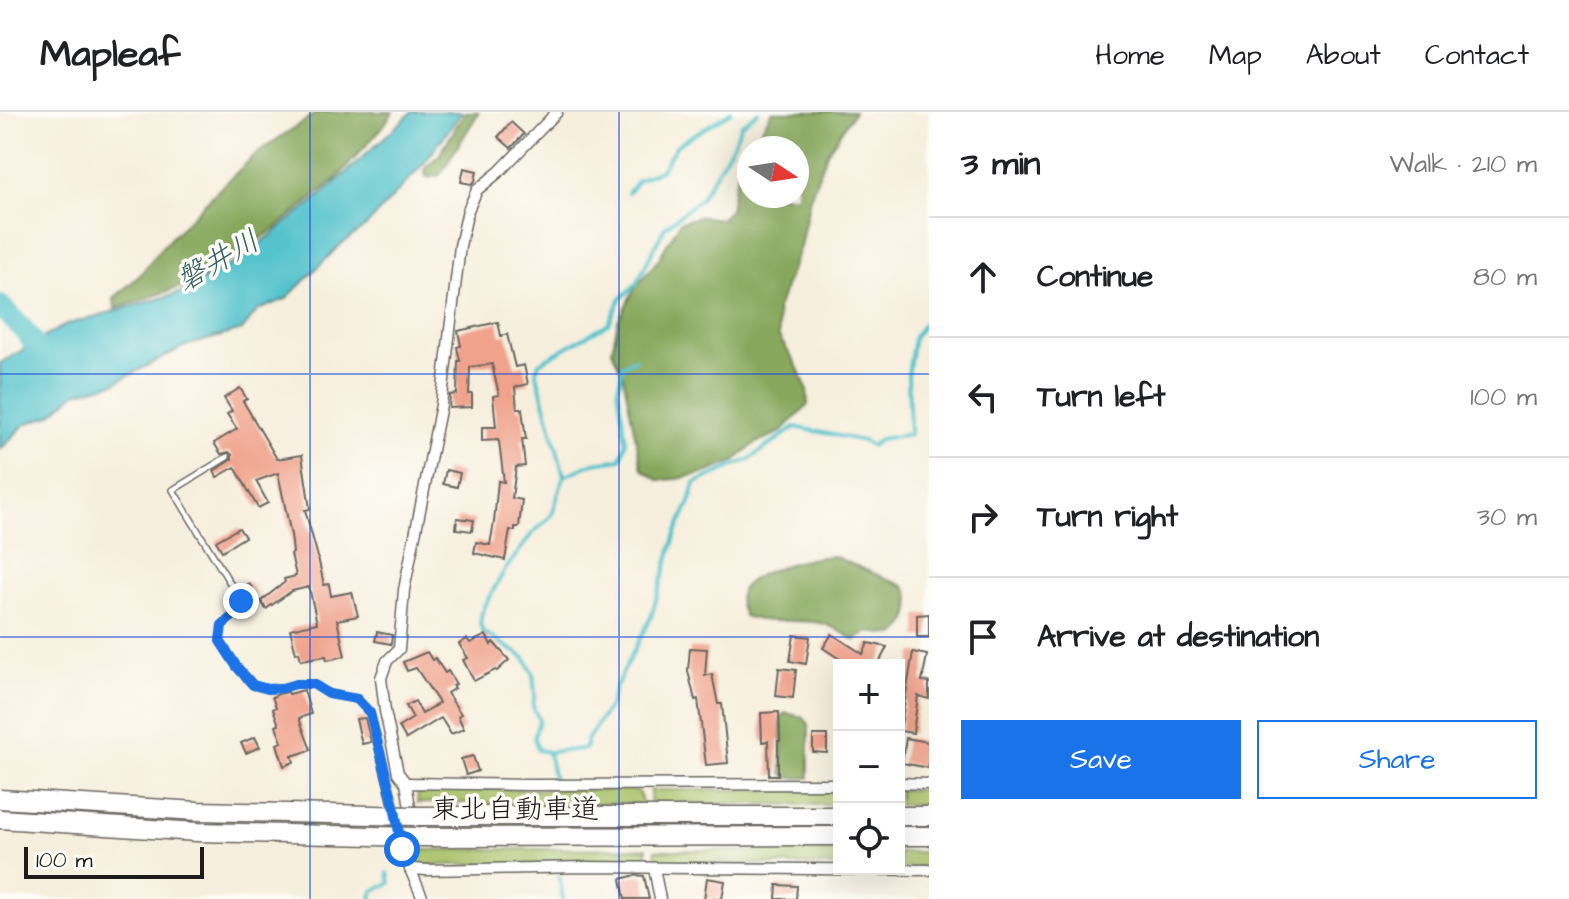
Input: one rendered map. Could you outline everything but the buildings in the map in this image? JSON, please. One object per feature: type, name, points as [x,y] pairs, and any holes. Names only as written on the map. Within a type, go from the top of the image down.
[{"type":"highway","name":"東北自動車道","points":[[0,799],[198,811],[415,816],[833,816]]},
{"type":"highway","points":[[905,816],[929,816]]},
{"type":"highway","name":"東北自動車道","points":[[0,819],[197,832],[417,837],[833,836]]},
{"type":"highway","points":[[905,836],[929,836]]},
{"type":"street","points":[[409,865],[410,804],[406,783],[398,773],[381,678],[387,661],[399,649],[404,590],[441,405],[460,246],[468,210],[477,190],[500,171],[557,112]]},
{"type":"street","points":[[406,783],[833,784]]},
{"type":"street","points":[[905,783],[929,784]]},
{"type":"street","points":[[402,849],[423,899]]},
{"type":"street","points":[[409,865],[427,870],[585,867],[929,870]]},
{"type":"street","points":[[654,868],[660,899]]},
{"type":"lane","points":[[227,457],[173,490],[241,601],[239,611],[222,625],[220,641],[253,685],[268,689],[313,684],[329,694],[357,699],[370,713],[402,849]]},
{"type":"green space","points":[[318,112],[393,112],[335,180],[276,228],[198,281],[115,309],[114,298],[139,276],[162,247],[213,195],[258,152]]},
{"type":"green space","points":[[465,112],[479,112],[440,175],[429,178],[425,175],[426,167],[440,154]]},
{"type":"green space","points":[[772,112],[854,112],[827,153],[809,203],[809,136],[757,136]]},
{"type":"green space","points":[[737,175],[737,208],[808,208],[800,247],[777,309],[779,337],[807,389],[808,405],[781,432],[754,444],[734,462],[708,472],[658,480],[642,469],[623,376],[612,350],[618,321],[634,289],[658,260],[680,222],[700,216],[720,219],[730,210]]},
{"type":"green space","points":[[833,556],[904,586],[910,598],[910,612],[895,635],[868,632],[855,640],[820,623],[744,616],[740,595],[746,584],[756,577],[797,562]]},
{"type":"green space","points":[[785,713],[803,717],[809,724],[809,778],[787,778],[782,773],[781,719]]},
{"type":"green space","points":[[421,789],[634,790],[639,792],[643,804],[417,803]]},
{"type":"green space","points":[[651,790],[833,790],[833,805],[650,803]]},
{"type":"green space","points":[[905,790],[929,790],[929,805],[905,805]]},
{"type":"green space","points":[[647,848],[647,861],[643,863],[425,865],[418,861],[417,850]]},
{"type":"green space","points":[[655,850],[833,851],[833,866],[657,861]]},
{"type":"green space","points":[[905,852],[929,852],[929,867],[905,867]]},
{"type":"water","points":[[412,112],[462,112],[424,163],[367,225],[339,246],[286,299],[258,310],[242,330],[185,346],[114,383],[76,393],[51,415],[25,424],[0,450],[0,363],[65,325],[179,293],[242,258],[324,193]]},
{"type":"waterway","points":[[628,193],[638,180],[661,170],[677,145],[731,112]]},
{"type":"waterway","points":[[564,476],[536,371],[539,363],[609,323],[620,299],[636,284],[665,227],[700,199],[734,143],[741,125],[758,112]]},
{"type":"waterway","points":[[0,306],[23,329],[50,364]]},
{"type":"waterway","points":[[548,752],[585,749],[587,740],[610,705],[616,686],[651,617],[676,533],[695,483],[750,459],[795,427],[863,441],[872,446],[880,439],[910,434],[908,374],[914,337],[929,317]]},
{"type":"waterway","points":[[554,781],[548,752],[538,750],[534,738],[539,720],[533,707],[533,673],[525,658],[483,632],[480,623],[483,608],[505,570],[531,535],[552,515],[564,476],[594,463],[621,459],[626,442],[618,389],[623,365],[635,359]]},
{"type":"waterway","points":[[371,899],[373,891],[390,883],[388,873]]},
{"type":"waterway","points":[[559,876],[563,899]]},
{"type":"route","points":[[241,601],[239,611],[222,625],[220,641],[253,685],[268,689],[313,684],[329,694],[357,699],[370,713],[402,849]]},
{"type":"water label","name":"磐井川","points":[[218,261]]}]
